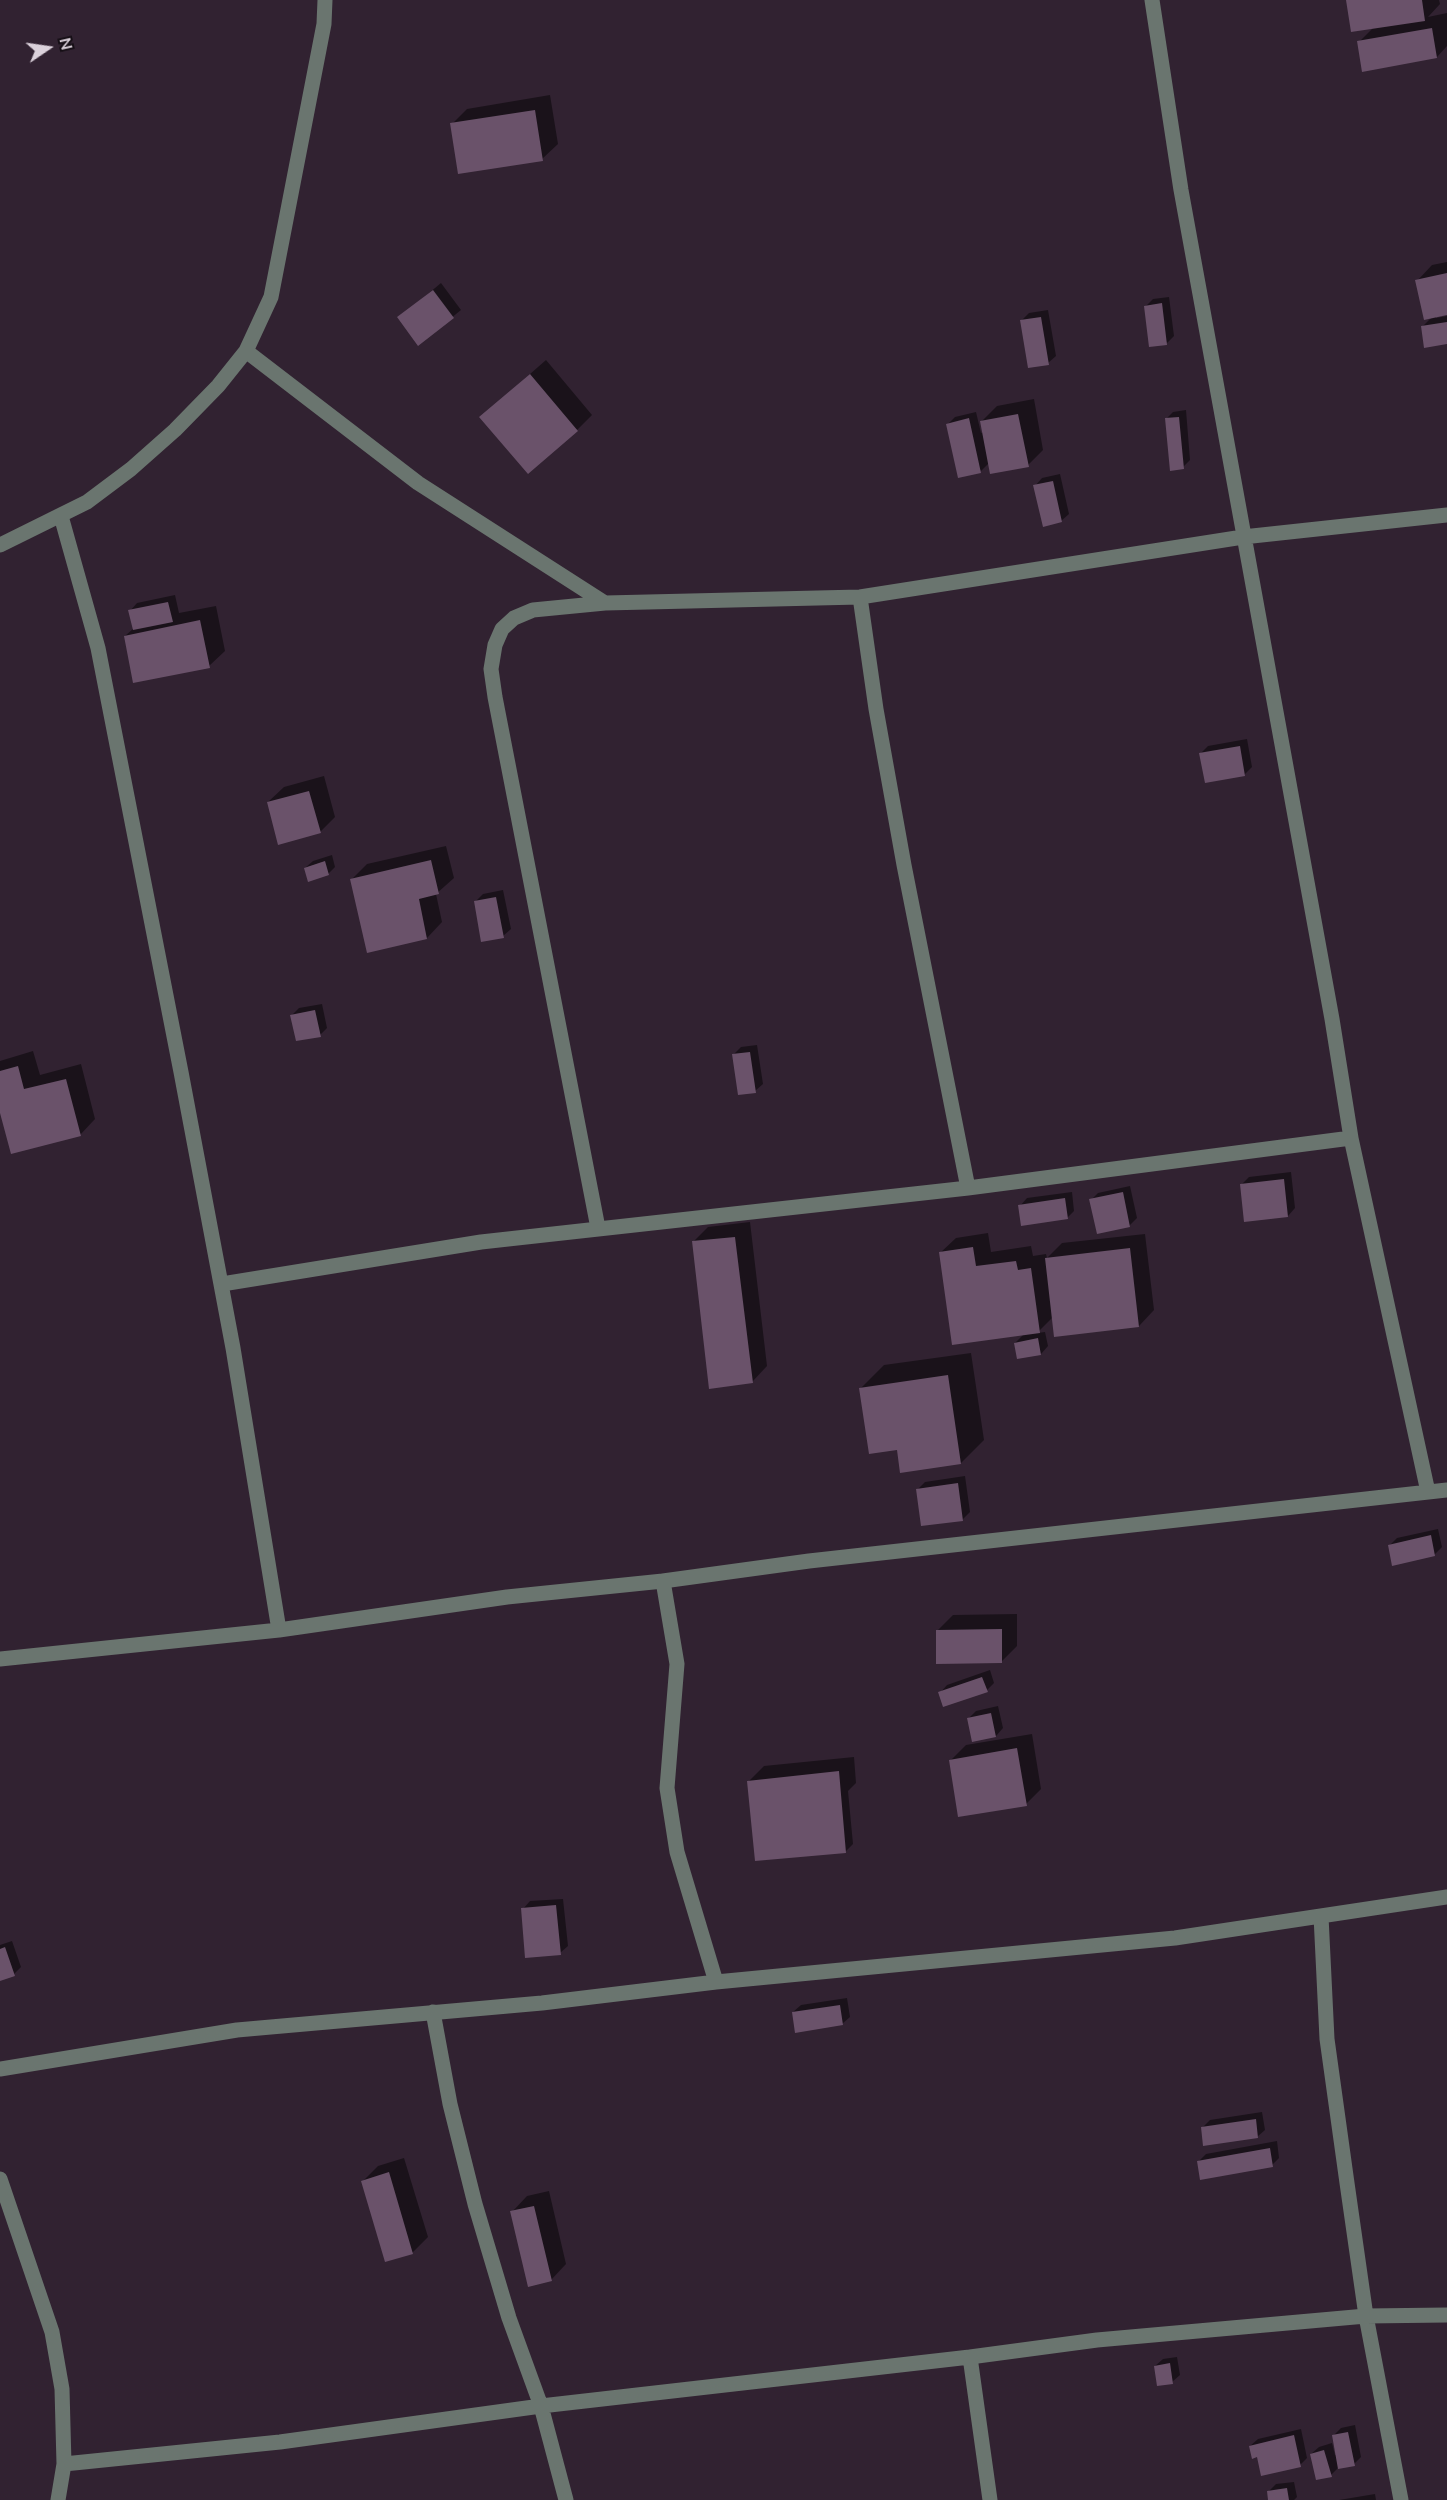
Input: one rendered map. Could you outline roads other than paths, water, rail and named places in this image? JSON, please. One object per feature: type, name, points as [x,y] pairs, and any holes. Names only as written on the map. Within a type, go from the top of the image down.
[{"type":"street","points":[[0,545],[87,502],[131,469],[175,430],[219,386],[246,351],[271,297],[324,24],[325,0]]},
{"type":"street","points":[[1152,0],[1181,190],[1332,1018],[1351,1138],[1428,1492]]},
{"type":"street","points":[[246,351],[417,483],[605,603]]},
{"type":"street","points":[[598,1228],[503,742],[491,669],[495,645],[502,629],[514,618],[533,610],[605,603],[860,597],[1243,537],[1447,515]]},
{"type":"street","points":[[61,516],[98,648],[222,1284],[279,1630]]},
{"type":"street","points":[[860,597],[876,709],[902,854],[968,1188]]},
{"type":"street","points":[[222,1284],[481,1242],[968,1188],[1351,1138]]},
{"type":"street","points":[[0,1659],[279,1630],[507,1597],[1447,1490]]},
{"type":"street","points":[[663,1581],[676,1664],[668,1788],[677,1852],[716,1983]]},
{"type":"street","points":[[0,2069],[237,2030],[542,2003],[716,1983],[1175,1938],[1447,1897]]},
{"type":"street","points":[[1321,1916],[1327,2039],[1366,2316],[1401,2500]]},
{"type":"street","points":[[433,2012],[450,2104],[475,2204],[509,2318],[542,2406],[566,2500]]},
{"type":"street","points":[[0,2179],[52,2332],[62,2389],[64,2464],[58,2500]]},
{"type":"street","points":[[64,2464],[280,2442],[542,2406],[970,2357],[1097,2340],[1366,2316],[1447,2315]]},
{"type":"street","points":[[970,2357],[990,2500]]}]
